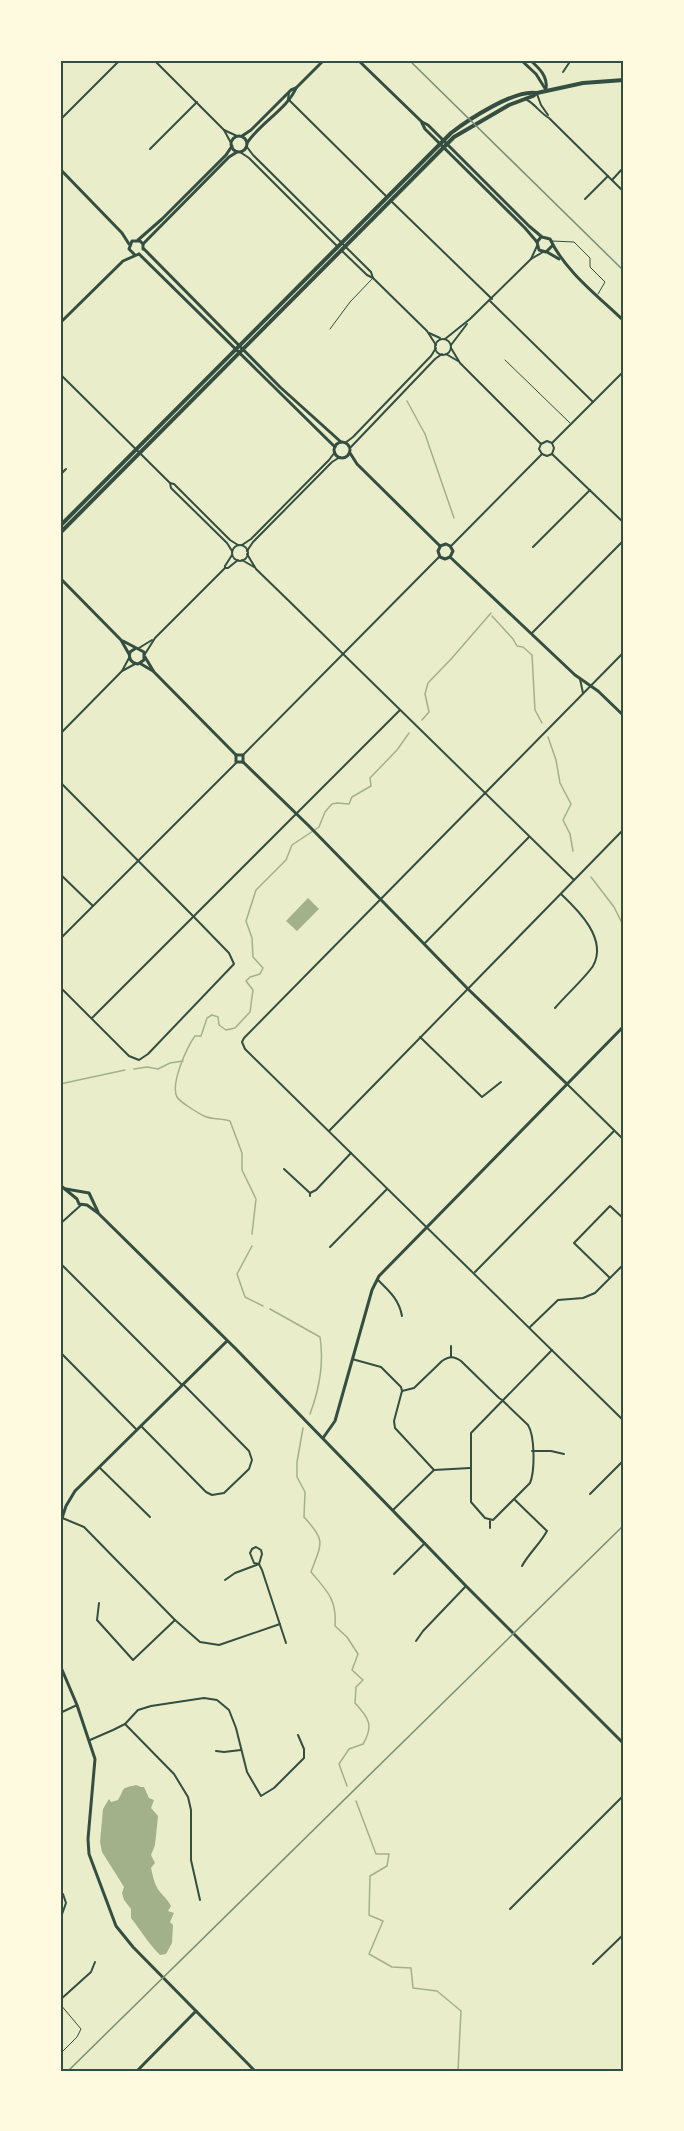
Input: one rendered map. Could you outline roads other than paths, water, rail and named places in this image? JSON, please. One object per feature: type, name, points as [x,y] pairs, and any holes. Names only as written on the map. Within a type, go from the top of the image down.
[{"type":"highway","points":[[444,144],[509,105],[537,93],[583,83],[624,80]]},
{"type":"highway","points":[[60,533],[463,124],[509,99],[531,92],[537,93]]},
{"type":"highway","points":[[60,526],[138,452]]},
{"type":"street","points":[[60,120],[120,60]]},
{"type":"street","points":[[154,60],[224,130],[231,145],[238,152],[249,158],[341,246]]},
{"type":"street","points":[[143,244],[229,158],[247,145],[254,133],[324,60]]},
{"type":"street","points":[[358,60],[422,122],[425,129],[444,144],[528,226],[542,237],[548,237],[561,260],[624,321]]},
{"type":"street","points":[[521,60],[536,74],[546,90]]},
{"type":"street","points":[[530,60],[544,74],[547,82],[546,90]]},
{"type":"street","points":[[563,72],[571,60]]},
{"type":"street","points":[[123,261],[129,247],[162,219],[226,155],[239,136],[251,130],[296,88]]},
{"type":"street","points":[[288,99],[289,93]]},
{"type":"street","points":[[537,93],[549,118],[624,192]]},
{"type":"street","points":[[288,99],[593,402]]},
{"type":"street","points":[[525,99],[533,103],[539,112],[549,118]]},
{"type":"street","points":[[150,149],[197,102]]},
{"type":"street","points":[[224,130],[239,136],[253,155],[367,275],[373,278],[427,331],[436,346],[444,354],[460,363],[542,444]]},
{"type":"street","points":[[444,144],[545,252],[561,260]]},
{"type":"street","points":[[612,180],[624,167]]},
{"type":"street","points":[[60,169],[122,233],[129,247],[343,442],[357,464]]},
{"type":"street","points":[[585,200],[608,177]]},
{"type":"street","points":[[122,233],[143,244],[144,249],[335,450],[357,464],[440,546]]},
{"type":"street","points":[[531,260],[542,237]]},
{"type":"street","points":[[122,671],[129,656],[137,648],[154,638],[225,568],[232,553],[251,539],[329,460],[343,442],[353,437],[431,357],[436,346],[443,339],[470,319],[531,260],[552,246]]},
{"type":"street","points":[[60,323],[123,261],[144,249]]},
{"type":"street","points":[[225,568],[240,560],[253,542],[332,462],[343,457],[350,450],[435,359],[451,347],[470,319]]},
{"type":"street","points":[[427,331],[443,339],[451,347],[460,363]]},
{"type":"street","points":[[552,443],[624,371]]},
{"type":"street","points":[[60,374],[170,483],[174,484],[230,540],[240,545],[256,569]]},
{"type":"street","points":[[552,443],[546,441],[539,449],[547,456],[552,454]]},
{"type":"street","points":[[552,443],[554,448],[552,454]]},
{"type":"street","points":[[450,546],[542,454]]},
{"type":"street","points":[[552,454],[624,524]]},
{"type":"street","points":[[60,475],[66,469]]},
{"type":"street","points":[[170,483],[171,488],[227,543],[232,553],[256,569],[574,880]]},
{"type":"street","points":[[533,547],[590,490]]},
{"type":"street","points":[[532,633],[624,540]]},
{"type":"street","points":[[446,544],[450,546],[453,551],[450,557],[445,559],[440,556],[438,551],[440,546],[446,544]]},
{"type":"street","points":[[243,762],[243,755],[440,556]]},
{"type":"street","points":[[450,557],[580,679],[598,691],[624,716]]},
{"type":"street","points":[[60,578],[121,640],[129,656],[154,672]]},
{"type":"street","points":[[60,734],[122,671],[138,663],[145,656],[154,638]]},
{"type":"street","points":[[60,939],[236,762],[236,755],[154,672],[145,656],[137,648],[121,640]]},
{"type":"street","points":[[624,652],[242,1042],[244,1048],[624,1421]]},
{"type":"street","points":[[580,679],[583,693]]},
{"type":"street","points":[[92,1018],[400,710]]},
{"type":"street","points":[[236,755],[243,755]]},
{"type":"street","points":[[236,762],[243,762],[311,828],[468,989],[624,1140]]},
{"type":"street","points":[[60,782],[194,916],[229,953],[234,964],[142,1059],[131,1058],[60,987]]},
{"type":"street","points":[[329,1131],[624,829]]},
{"type":"street","points":[[423,944],[529,837]]},
{"type":"street","points":[[60,874],[93,906]]},
{"type":"street","points":[[555,1008],[593,965],[596,951],[593,934],[586,918],[561,894]]},
{"type":"street","points":[[323,1438],[335,1420],[377,1279],[624,1026]]},
{"type":"street","points":[[420,1037],[482,1097],[501,1082]]},
{"type":"street","points":[[474,1272],[614,1131]]},
{"type":"street","points":[[284,1169],[310,1195],[351,1153]]},
{"type":"street","points":[[60,1185],[81,1205]]},
{"type":"street","points":[[64,1189],[88,1193],[98,1213]]},
{"type":"street","points":[[330,1247],[387,1189]]},
{"type":"street","points":[[77,1199],[81,1192]]},
{"type":"street","points":[[87,1205],[91,1200]]},
{"type":"street","points":[[60,1224],[81,1205],[87,1205],[98,1213],[228,1341],[466,1586],[624,1744]]},
{"type":"street","points":[[610,1278],[574,1243],[610,1206],[624,1219]]},
{"type":"street","points":[[60,1263],[249,1451],[252,1460],[249,1468],[224,1493],[216,1496],[210,1495],[141,1426]]},
{"type":"street","points":[[530,1327],[558,1300],[588,1296],[600,1289],[624,1264]]},
{"type":"street","points":[[377,1279],[395,1297],[401,1306],[402,1316]]},
{"type":"street","points":[[60,1524],[66,1506],[75,1491],[228,1341]]},
{"type":"street","points":[[451,1346],[451,1356]]},
{"type":"street","points":[[490,1521],[481,1515],[471,1502],[470,1437],[472,1430],[552,1350]]},
{"type":"street","points":[[60,1352],[137,1430]]},
{"type":"street","points":[[402,1391],[414,1388],[442,1360],[451,1356]]},
{"type":"street","points":[[451,1356],[461,1361],[530,1427],[531,1480],[515,1500],[496,1519],[490,1521]]},
{"type":"street","points":[[352,1359],[381,1367],[398,1384],[402,1391],[394,1421],[395,1428],[434,1470]]},
{"type":"street","points":[[532,1451],[564,1454]]},
{"type":"street","points":[[590,1494],[624,1460]]},
{"type":"street","points":[[99,1467],[150,1517]]},
{"type":"street","points":[[393,1510],[434,1470],[470,1468]]},
{"type":"street","points":[[515,1500],[547,1531],[522,1566]]},
{"type":"street","points":[[61,1517],[84,1527],[197,1640],[215,1645],[280,1624]]},
{"type":"street","points":[[490,1521],[490,1528]]},
{"type":"street","points":[[394,1574],[425,1543]]},
{"type":"street","points":[[259,1564],[252,1560],[250,1551],[254,1548],[262,1552],[259,1564],[286,1643]]},
{"type":"street","points":[[225,1580],[237,1572],[259,1564]]},
{"type":"street","points":[[416,1641],[466,1586]]},
{"type":"street","points":[[99,1604],[97,1620],[133,1660],[176,1620]]},
{"type":"street","points":[[60,1665],[77,1705],[95,1759],[88,1839],[89,1854],[116,1926],[133,1947],[255,2071]]},
{"type":"street","points":[[90,1740],[125,1724],[138,1710],[204,1698],[217,1700],[229,1710],[249,1780],[261,1796],[274,1788],[304,1758],[304,1749],[298,1735]]},
{"type":"street","points":[[60,1713],[77,1705]]},
{"type":"street","points":[[125,1724],[174,1774],[188,1797],[191,1810],[191,1860],[200,1900]]},
{"type":"street","points":[[216,1751],[241,1750]]},
{"type":"street","points":[[510,1909],[624,1795]]},
{"type":"street","points":[[60,1920],[66,1903],[63,1894]]},
{"type":"street","points":[[593,1964],[624,1934]]},
{"type":"street","points":[[60,2002],[91,1972],[95,1962]]},
{"type":"street","points":[[136,2071],[196,2011]]},
{"type":"lane","points":[[551,241],[573,242],[590,258],[590,267],[605,282],[597,295]]},
{"type":"lane","points":[[330,328],[373,278]]},
{"type":"lane","points":[[505,360],[571,424]]},
{"type":"lane","points":[[60,2002],[81,2029],[77,2037],[60,2054]]},
{"type":"waterway","points":[[407,401],[425,434],[454,518]]},
{"type":"waterway","points":[[422,720],[429,712],[425,694],[428,683],[491,613]]},
{"type":"waterway","points":[[492,616],[517,646],[523,647],[532,655],[535,710],[542,723]]},
{"type":"waterway","points":[[252,1234],[256,1199],[242,1170],[242,1153],[230,1121],[204,1116],[177,1097],[175,1091],[180,1066],[195,1036],[201,1036],[207,1018],[212,1015],[218,1017],[219,1025],[226,1030],[235,1028],[250,1012],[253,990],[246,981],[260,974],[263,968],[253,957],[252,938],[246,921],[256,890],[286,860],[292,845],[319,827],[325,812],[332,804],[349,804],[352,797],[371,786],[370,778],[397,750],[409,733]]},
{"type":"waterway","points":[[548,737],[556,760],[560,783],[571,804],[563,820],[570,834],[573,851]]},
{"type":"waterway","points":[[591,877],[614,907],[624,927]]},
{"type":"waterway","points":[[134,1069],[147,1067],[158,1069],[170,1063],[183,1061]]},
{"type":"waterway","points":[[60,1084],[125,1070]]},
{"type":"waterway","points":[[252,1246],[237,1274],[245,1297],[263,1306]]},
{"type":"waterway","points":[[270,1309],[320,1337],[320,1376],[310,1414]]},
{"type":"waterway","points":[[303,1428],[297,1462],[297,1477],[305,1492],[304,1517],[316,1532],[320,1542],[311,1572],[333,1602],[335,1626],[347,1637],[358,1654],[352,1670],[363,1680],[356,1687],[355,1703],[367,1718],[369,1727],[363,1744],[349,1749],[339,1764],[347,1786]]},
{"type":"waterway","points":[[356,1801],[376,1854],[389,1854],[387,1866],[370,1876],[369,1915],[383,1921],[369,1954],[392,1967],[411,1968],[413,1988],[437,1991],[461,2011],[458,2071]]},
{"type":"railway","points":[[409,60],[624,271]]},
{"type":"railway","points":[[68,2071],[624,1525]]}]
